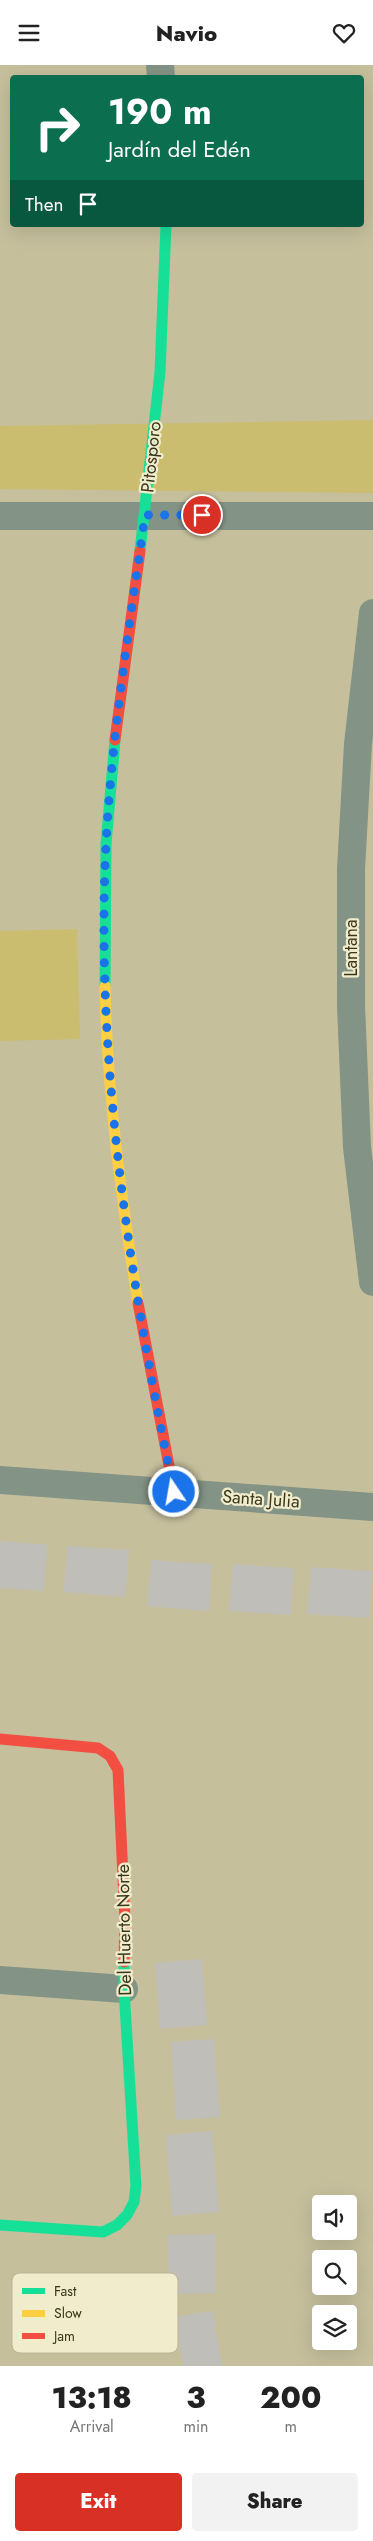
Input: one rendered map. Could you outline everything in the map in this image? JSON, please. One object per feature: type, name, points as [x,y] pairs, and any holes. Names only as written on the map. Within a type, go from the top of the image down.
[{"type":"street","name":"Pitosporo","points":[[166,227],[163,333],[145,515],[111,766],[106,846],[105,967],[108,1039],[123,1205],[148,1367],[174,1492]]},
{"type":"street","points":[[0,516],[373,516]]},
{"type":"street","name":"Lantana","points":[[373,613],[356,772],[351,905],[351,1006],[357,1147],[373,1282]]},
{"type":"street","name":"Santa Julia","points":[[0,1480],[373,1507]]},
{"type":"street","name":"Del Huerto Norte","points":[[0,1739],[88,1746],[104,1751],[115,1763],[119,1779],[125,1920],[124,1989],[136,2186],[133,2208],[128,2216],[114,2228],[103,2232],[0,2225]]},
{"type":"street","points":[[0,1980],[124,1989]]},
{"type":"shaded area","points":[[9,95],[10,95],[10,161]]},
{"type":"shaded area","points":[[373,420],[373,493],[0,489],[0,426]]},
{"type":"shaded area","points":[[77,929],[80,1039],[0,1041],[0,931]]},
{"type":"building","points":[[0,1541],[47,1545],[44,1591],[0,1588]]},
{"type":"building","points":[[67,1546],[129,1550],[125,1597],[64,1592]]},
{"type":"building","points":[[151,1560],[212,1564],[209,1611],[147,1606]]},
{"type":"building","points":[[233,1564],[294,1568],[291,1615],[229,1611]]},
{"type":"building","points":[[311,1567],[372,1571],[369,1618],[307,1614]]},
{"type":"building","points":[[202,1959],[207,2025],[160,2029],[155,1963]]},
{"type":"building","points":[[214,2039],[220,2117],[176,2120],[171,2042]]},
{"type":"building","points":[[212,2131],[219,2212],[172,2216],[166,2135]]},
{"type":"building","points":[[216,2234],[216,2293],[178,2294],[178,2273],[169,2273],[168,2235]]},
{"type":"building","points":[[213,2311],[222,2366],[183,2366],[178,2335],[178,2317]]},
{"type":"traffic: fast","points":[[140,551],[160,372],[166,227]]},
{"type":"traffic: fast","points":[[105,986],[106,844],[115,740]]},
{"type":"traffic: fast","points":[[0,2225],[103,2232],[117,2225],[127,2215],[134,2202],[136,2186],[124,1962]]},
{"type":"traffic: slow","points":[[105,986],[106,1026],[116,1145],[138,1303]]},
{"type":"traffic: jam","points":[[115,740],[140,551]]},
{"type":"traffic: jam","points":[[138,1303],[174,1492]]},
{"type":"traffic: jam","points":[[0,1739],[98,1748],[110,1756],[118,1770],[125,1920],[124,1962]]},
{"type":"route","points":[[174,1492],[148,1367],[123,1205],[109,1049],[105,967],[106,846],[111,766],[118,704],[145,515],[202,515]]}]
